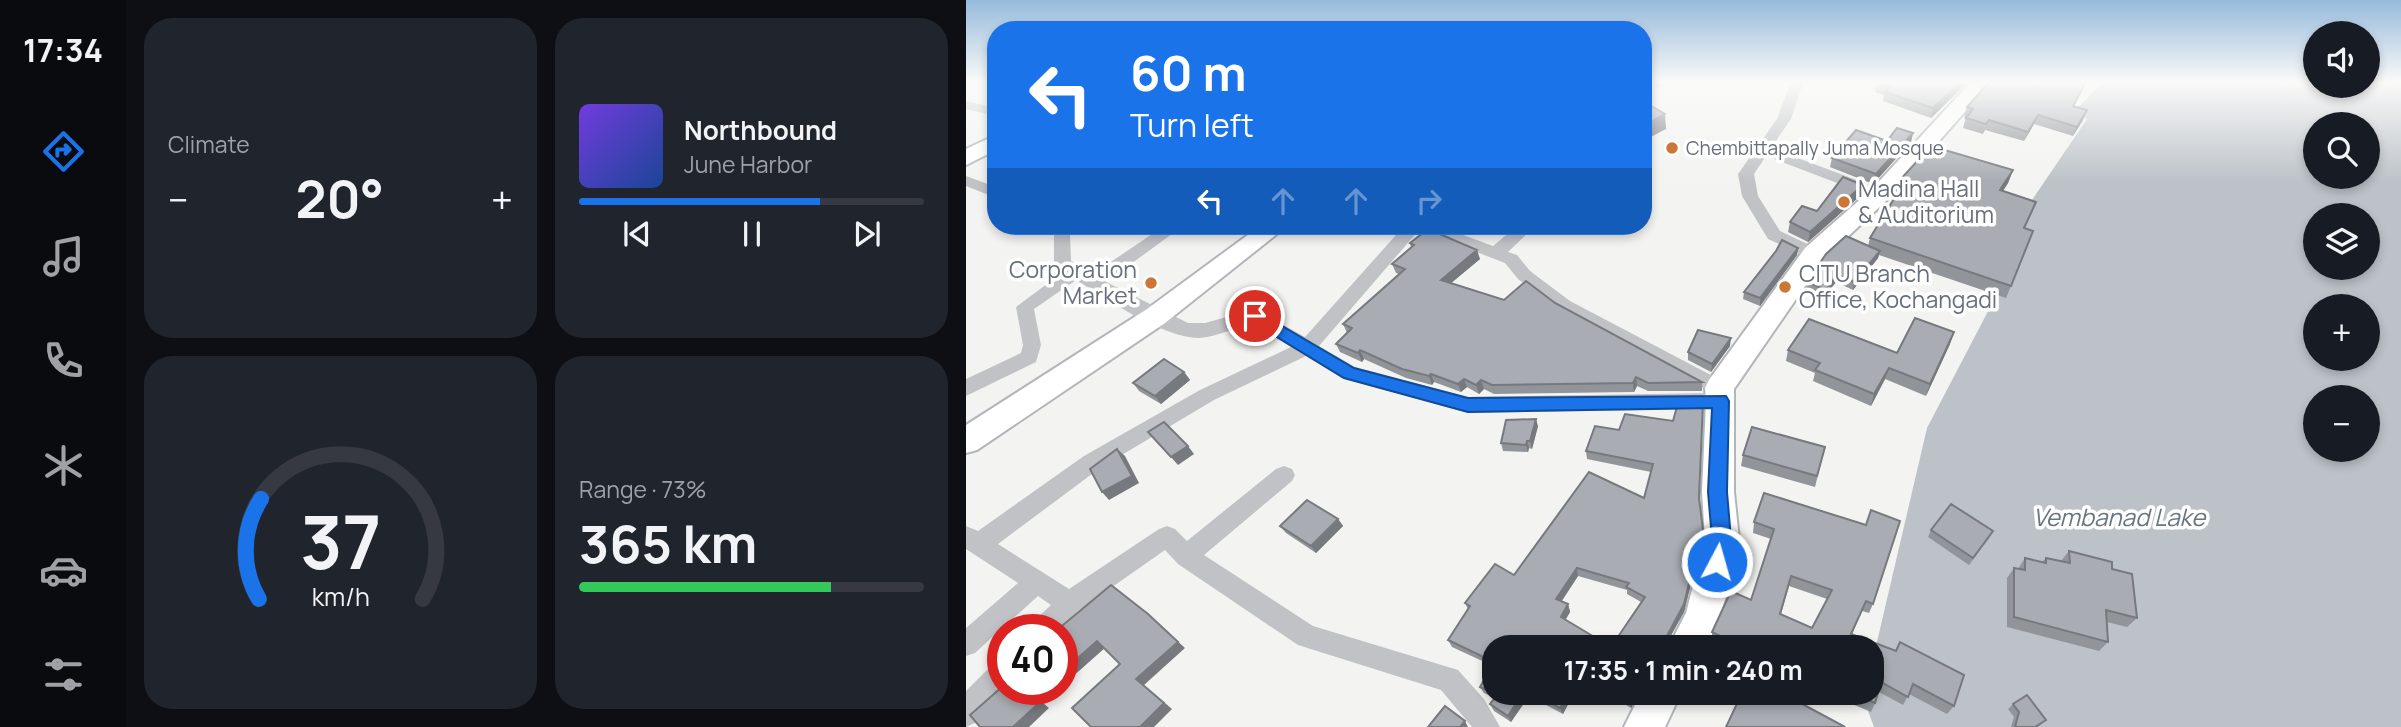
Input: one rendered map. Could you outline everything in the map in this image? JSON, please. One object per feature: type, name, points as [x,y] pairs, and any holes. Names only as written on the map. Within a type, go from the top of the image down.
[{"type":"street","points":[[1785,115],[1746,174],[1749,196],[1774,235],[1814,254]]},
{"type":"street","points":[[1693,635],[1712,586],[1722,539],[1717,492],[1720,395],[1814,254],[1880,194],[1951,115]]},
{"type":"street","points":[[966,158],[987,146]]},
{"type":"street","points":[[1763,150],[1880,194]]},
{"type":"street","points":[[966,181],[987,189]]},
{"type":"street","points":[[1062,235],[1063,264],[1156,316],[1194,331],[1215,329],[1235,319],[1255,316],[1349,373],[1468,405],[1720,395]]},
{"type":"street","points":[[1093,283],[1162,235]]},
{"type":"street","points":[[966,442],[1156,316],[1263,235]]},
{"type":"street","points":[[1069,603],[972,541],[1091,462],[1207,395],[1307,346],[1405,235]]},
{"type":"street","points":[[1449,235],[1511,259],[1524,275],[1564,305],[1720,395]]},
{"type":"street","points":[[1497,252],[1517,235]]},
{"type":"street","points":[[966,388],[1029,357],[1032,345],[1025,306],[1075,272]]},
{"type":"street","points":[[1186,556],[1284,475]]},
{"type":"street","points":[[1058,614],[1069,603],[1167,536],[1186,556],[1307,636],[1449,679],[1475,708],[1487,727]]},
{"type":"street","points":[[966,644],[1038,581]]},
{"type":"street","points":[[966,715],[972,704],[987,689]]},
{"type":"street","points":[[1644,727],[1656,705]]},
{"type":"water","name":"Vembanad Lake","points":[[2082,115],[2303,115],[2303,189],[2380,189],[2380,115],[2401,115],[2401,727],[1874,727],[1866,705],[1884,705],[1884,635],[1879,635],[1927,428],[1996,296],[2030,203],[2087,119]]},
{"type":"building","points":[[1652,115],[1663,115],[1652,121]]},
{"type":"building","points":[[1968,115],[2084,115],[2077,127],[2038,115],[2028,132],[1989,120],[1986,124],[1966,118]]},
{"type":"building","points":[[1897,128],[1913,133],[1876,174],[1832,158],[1856,130],[1887,141]]},
{"type":"building","points":[[1931,146],[2013,170],[2000,190],[2036,202],[2024,228],[2033,231],[2011,286],[1870,238],[1903,184],[1898,182]]},
{"type":"building","points":[[1843,177],[1863,185],[1810,232],[1790,222],[1802,206],[1817,211]]},
{"type":"building","points":[[1420,235],[1442,235],[1477,250],[1441,280],[1504,300],[1526,281],[1555,303],[1702,382],[1648,383],[1636,377],[1633,383],[1492,385],[1481,380],[1476,385],[1464,379],[1458,384],[1431,374],[1429,376],[1402,369],[1360,350],[1358,353],[1336,344],[1352,328],[1343,324],[1405,269],[1392,264],[1414,245],[1410,243]]},
{"type":"building","points":[[1846,236],[1880,251],[1854,282],[1837,275],[1826,290],[1807,282],[1826,254]]},
{"type":"building","points":[[1782,240],[1798,248],[1760,298],[1744,292],[1776,251]]},
{"type":"building","points":[[1915,318],[1954,332],[1930,384],[1889,368],[1874,394],[1815,370],[1820,363],[1788,350],[1809,319],[1897,353]]},
{"type":"building","points":[[1698,330],[1731,338],[1712,364],[1688,352]]},
{"type":"building","points":[[1164,359],[1184,372],[1155,396],[1133,383]]},
{"type":"building","points":[[1678,403],[1703,403],[1699,498],[1703,530],[1695,549],[1697,551],[1684,604],[1667,635],[1619,635],[1645,597],[1626,587],[1629,583],[1577,568],[1556,599],[1568,604],[1561,617],[1591,635],[1482,635],[1482,656],[1448,640],[1470,606],[1465,603],[1495,564],[1514,575],[1589,472],[1644,498],[1653,464],[1586,451],[1595,426],[1619,430],[1625,414],[1673,421]]},
{"type":"building","points":[[1536,419],[1530,441],[1527,441],[1526,445],[1501,443],[1506,420]]},
{"type":"building","points":[[1164,422],[1188,446],[1171,457],[1148,432]]},
{"type":"building","points":[[1752,427],[1825,447],[1817,476],[1743,455]]},
{"type":"building","points":[[1117,449],[1132,476],[1102,492],[1090,469]]},
{"type":"building","points":[[1764,493],[1866,525],[1871,510],[1900,521],[1873,604],[1866,601],[1851,634],[1854,635],[1718,635],[1712,632],[1731,591],[1751,600],[1774,529],[1754,522]],"holes":[[[1791,576],[1832,590],[1812,628],[1780,614]]]},
{"type":"building","points":[[1307,500],[1338,519],[1311,546],[1280,526]]},
{"type":"building","points":[[1951,504],[1993,531],[1973,558],[1931,530]]},
{"type":"building","points":[[2069,551],[2112,562],[2112,569],[2132,574],[2137,618],[2106,610],[2108,642],[2014,617],[2014,568],[2025,570],[2025,558],[2046,563],[2046,558],[2070,563]]},
{"type":"building","points":[[1111,585],[1178,642],[1136,679],[1164,703],[1142,727],[1091,727],[1072,708],[1120,664],[1097,641],[1078,658],[1076,614]]},
{"type":"building","points":[[1900,642],[1964,675],[1954,706],[1913,684],[1908,697],[1884,684],[1884,646],[1896,651]]},
{"type":"building","points":[[2027,695],[2046,720],[2035,727],[2015,727],[2019,712],[2013,704]]},
{"type":"building","points":[[987,700],[987,705],[1037,705],[1013,727],[980,727],[970,715]]},
{"type":"building","points":[[1492,705],[1515,705],[1508,716]]},
{"type":"building","points":[[1736,705],[1804,705],[1845,727],[1726,727]]},
{"type":"building","points":[[1445,706],[1465,721],[1460,727],[1428,727]]},
{"type":"place","name":"Chembittapally Juma Mosque","points":[[1672,148]]},
{"type":"place","name":"Madina Hall & Auditorium","points":[[1844,202]]},
{"type":"place","name":"Corporation Market","points":[[1151,283]]},
{"type":"place","name":"CITU Branch Office, Kochangadi","points":[[1785,287]]},
{"type":"route","points":[[1255,316],[1349,373],[1468,405],[1721,401],[1717,492],[1722,539],[1717,562]]}]
